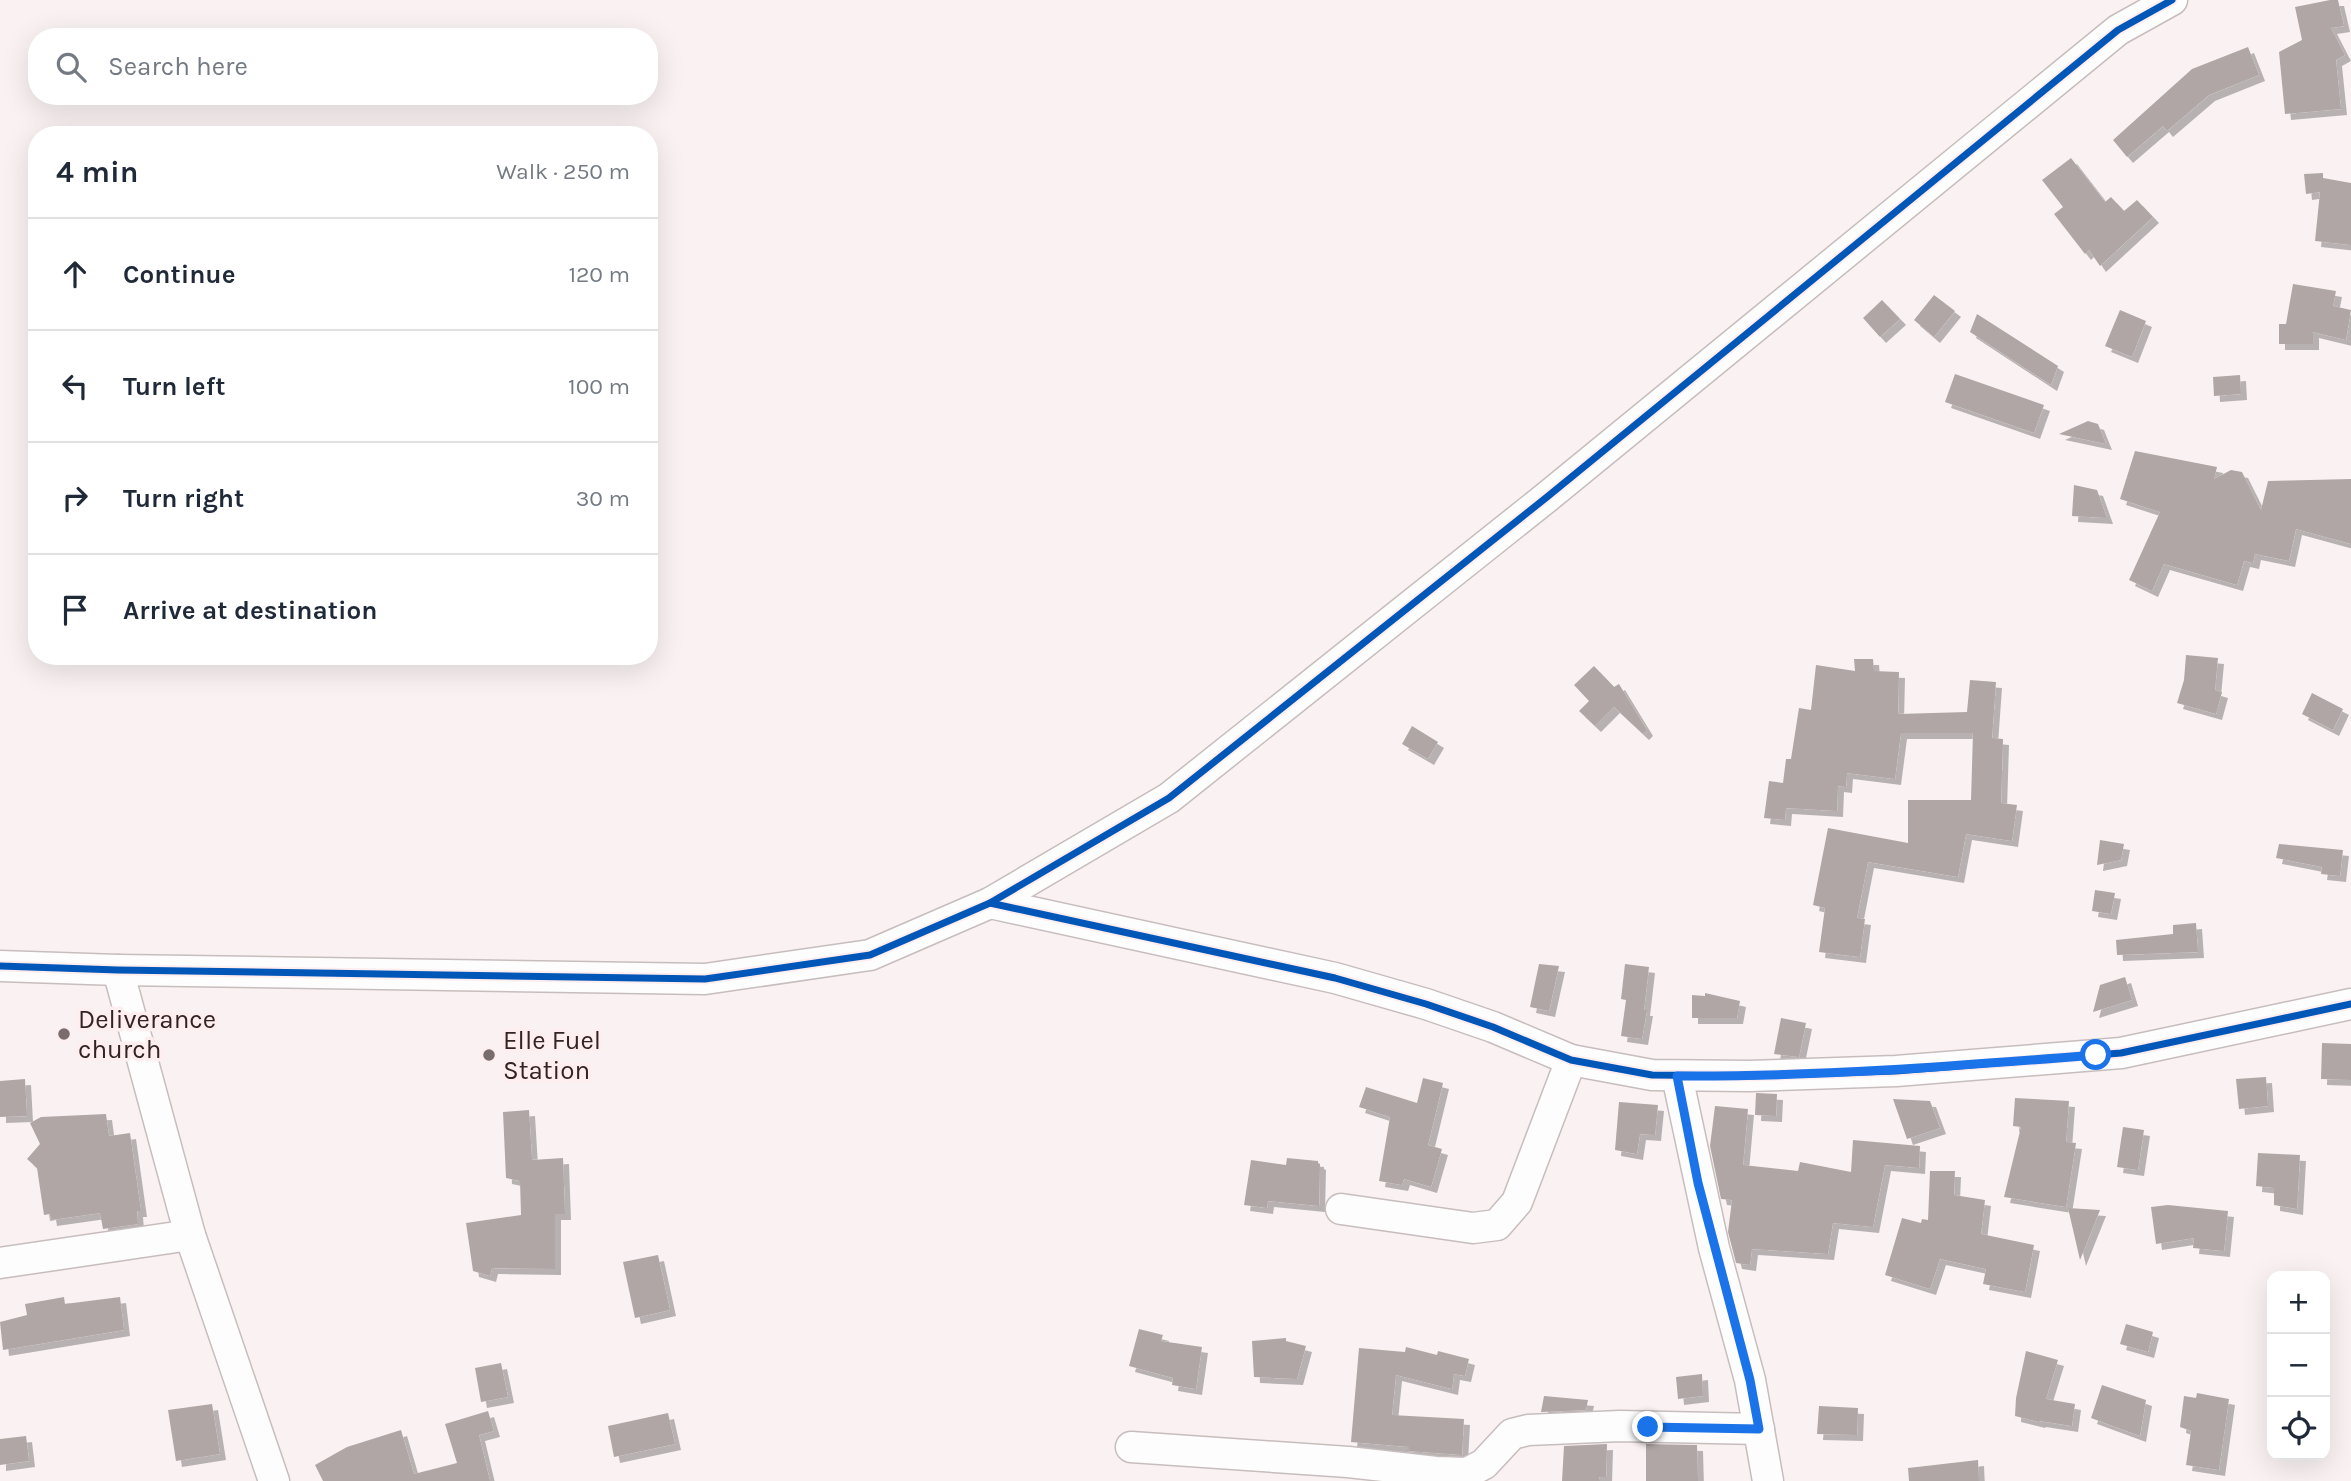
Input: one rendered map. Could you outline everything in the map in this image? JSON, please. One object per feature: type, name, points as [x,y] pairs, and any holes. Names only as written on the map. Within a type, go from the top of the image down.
[{"type":"street","points":[[0,966],[118,971],[705,979],[870,955],[990,903],[1169,797],[1547,497],[2118,30],[2172,0]]},
{"type":"street","points":[[990,903],[1335,978],[1426,1004],[1493,1027],[1571,1060],[1652,1075],[1749,1076],[1896,1071],[2121,1053],[2351,1004]]},
{"type":"street","points":[[118,971],[190,1235],[274,1481]]},
{"type":"street","points":[[1341,1209],[1473,1228],[1497,1225],[1517,1202],[1571,1060]]},
{"type":"street","points":[[1677,1076],[1693,1161],[1750,1380],[1768,1481]]},
{"type":"street","points":[[0,1263],[190,1235]]},
{"type":"street","points":[[1131,1447],[1467,1473],[1484,1464],[1512,1434],[1528,1430],[1620,1426],[1759,1429]]},
{"type":"building","points":[[2338,0],[2344,26],[2331,28],[2345,55],[2336,60],[2341,109],[2285,114],[2279,52],[2302,40],[2295,7]]},
{"type":"building","points":[[2248,47],[2259,75],[2209,95],[2167,131],[2163,126],[2127,157],[2113,140],[2192,69]]},
{"type":"building","points":[[2071,158],[2105,202],[2111,197],[2124,211],[2137,200],[2153,217],[2100,266],[2089,250],[2085,254],[2054,214],[2063,207],[2042,180]]},
{"type":"building","points":[[2323,173],[2323,178],[2351,183],[2351,245],[2315,241],[2320,192],[2306,194],[2304,174]]},
{"type":"building","points":[[2293,284],[2336,291],[2333,306],[2351,310],[2346,340],[2313,332],[2313,344],[2279,344],[2279,324],[2286,324]]},
{"type":"building","points":[[1934,295],[1955,311],[1934,337],[1914,320]]},
{"type":"building","points":[[1882,300],[1900,319],[1880,337],[1863,318]]},
{"type":"building","points":[[2120,310],[2146,321],[2132,357],[2105,346]]},
{"type":"building","points":[[1977,314],[2058,366],[2051,385],[1970,332]]},
{"type":"building","points":[[1955,374],[2044,405],[2034,433],[1945,402]]},
{"type":"building","points":[[2240,375],[2241,394],[2214,396],[2213,377]]},
{"type":"building","points":[[2088,421],[2098,424],[2106,444],[2059,434]]},
{"type":"building","points":[[2135,451],[2217,467],[2214,479],[2231,470],[2242,472],[2261,510],[2268,481],[2351,479],[2351,544],[2296,529],[2289,561],[2255,554],[2253,563],[2244,561],[2237,585],[2164,564],[2152,591],[2129,580],[2160,512],[2120,499]]},
{"type":"building","points":[[2074,485],[2097,490],[2107,518],[2072,516]]},
{"type":"building","points":[[2186,655],[2218,658],[2215,690],[2222,692],[2216,714],[2177,703],[2184,680]]},
{"type":"building","points":[[1854,659],[1873,659],[1874,671],[1899,672],[1898,714],[1967,712],[1970,680],[1996,682],[1992,738],[2003,739],[2001,803],[2017,805],[2012,841],[1966,834],[1958,877],[1868,862],[1857,918],[1865,919],[1860,957],[1819,952],[1825,908],[1813,905],[1828,828],[1908,843],[1908,800],[1971,800],[1973,733],[1901,733],[1895,779],[1847,773],[1846,787],[1838,786],[1837,811],[1786,808],[1785,820],[1764,818],[1769,781],[1783,783],[1786,759],[1791,759],[1799,708],[1811,710],[1816,665],[1855,671]]},
{"type":"building","points":[[1594,666],[1614,687],[1619,684],[1647,730],[1643,734],[1614,707],[1595,726],[1579,711],[1589,701],[1574,685]]},
{"type":"building","points":[[2312,693],[2343,709],[2333,730],[2302,714]]},
{"type":"building","points":[[1412,726],[1438,742],[1428,759],[1402,744]]},
{"type":"building","points":[[2100,840],[2124,844],[2121,860],[2097,865]]},
{"type":"building","points":[[2279,844],[2343,850],[2340,876],[2321,874],[2322,867],[2276,858]]},
{"type":"building","points":[[2095,890],[2115,893],[2111,914],[2092,911]]},
{"type":"building","points":[[2196,923],[2198,952],[2117,955],[2116,940],[2173,934],[2173,925]]},
{"type":"building","points":[[1539,964],[1559,966],[1549,1011],[1530,1007]]},
{"type":"building","points":[[1625,964],[1649,967],[1644,1010],[1647,1010],[1642,1039],[1621,1036],[1626,1000],[1621,999]]},
{"type":"building","points":[[2125,977],[2132,1000],[2093,1012],[2100,985]]},
{"type":"building","points":[[1705,993],[1740,1001],[1737,1018],[1692,1018],[1692,995],[1705,996]]},
{"type":"building","points":[[1781,1018],[1806,1023],[1799,1057],[1774,1054]]},
{"type":"building","points":[[2322,1043],[2351,1044],[2351,1080],[2321,1079]]},
{"type":"building","points":[[2266,1077],[2268,1106],[2239,1109],[2236,1079]]},
{"type":"building","points":[[1423,1078],[1443,1083],[1428,1145],[1442,1149],[1431,1187],[1404,1179],[1402,1185],[1379,1181],[1390,1117],[1359,1107],[1366,1087],[1417,1103]]},
{"type":"building","points":[[25,1079],[27,1116],[0,1117],[0,1081]]},
{"type":"building","points":[[1756,1093],[1777,1094],[1776,1116],[1755,1115]]},
{"type":"building","points":[[2015,1098],[2069,1101],[2066,1142],[2076,1143],[2066,1207],[2004,1197],[2021,1127],[2013,1126]]},
{"type":"building","points":[[1893,1099],[1930,1101],[1940,1128],[1907,1139]]},
{"type":"building","points":[[1619,1102],[1658,1105],[1655,1135],[1640,1134],[1637,1154],[1615,1150]]},
{"type":"building","points":[[1715,1106],[1748,1109],[1743,1165],[1798,1171],[1800,1162],[1851,1172],[1853,1140],[1920,1146],[1919,1168],[1885,1165],[1873,1227],[1833,1223],[1828,1254],[1752,1249],[1750,1265],[1736,1263],[1728,1232],[1732,1200],[1721,1199],[1710,1146]]},
{"type":"building","points":[[529,1110],[532,1160],[563,1158],[565,1214],[555,1214],[555,1269],[492,1268],[490,1276],[473,1271],[466,1223],[521,1215],[520,1181],[506,1178],[503,1112]]},
{"type":"building","points":[[106,1114],[109,1136],[130,1133],[141,1211],[137,1211],[138,1224],[103,1229],[100,1213],[51,1220],[50,1214],[44,1215],[37,1168],[27,1159],[40,1144],[30,1123],[41,1117]]},
{"type":"building","points":[[2123,1127],[2144,1130],[2138,1170],[2117,1167]]},
{"type":"building","points":[[2258,1153],[2300,1155],[2297,1209],[2274,1205],[2274,1188],[2256,1186]]},
{"type":"building","points":[[1287,1158],[1318,1161],[1320,1164],[1319,1206],[1268,1201],[1267,1208],[1244,1205],[1251,1160],[1286,1165]]},
{"type":"building","points":[[1930,1171],[1955,1171],[1954,1195],[1985,1200],[1981,1234],[2034,1245],[2025,1292],[1983,1284],[1986,1269],[1940,1259],[1930,1289],[1885,1275],[1902,1218],[1921,1223],[1922,1219],[1928,1220]]},
{"type":"building","points":[[2168,1205],[2228,1211],[2224,1251],[2193,1248],[2194,1238],[2156,1244],[2151,1207]]},
{"type":"building","points":[[2068,1208],[2100,1210],[2080,1260]]},
{"type":"building","points":[[658,1255],[670,1310],[635,1318],[623,1262]]},
{"type":"building","points":[[64,1297],[65,1304],[120,1297],[124,1330],[3,1350],[0,1322],[27,1315],[25,1304]]},
{"type":"building","points":[[2126,1324],[2153,1332],[2148,1352],[2120,1344]]},
{"type":"building","points":[[1139,1329],[1163,1335],[1161,1341],[1202,1347],[1196,1389],[1172,1385],[1173,1378],[1129,1366]]},
{"type":"building","points":[[1286,1338],[1286,1341],[1306,1346],[1297,1379],[1254,1377],[1252,1341]]},
{"type":"building","points":[[1406,1347],[1469,1359],[1465,1376],[1454,1374],[1452,1389],[1396,1375],[1392,1415],[1464,1419],[1462,1455],[1409,1451],[1409,1447],[1351,1442],[1359,1348],[1405,1352]]},
{"type":"building","points":[[2026,1351],[2058,1360],[2046,1399],[2075,1404],[2072,1426],[2015,1416]]},
{"type":"building","points":[[501,1363],[508,1397],[481,1402],[475,1368]]},
{"type":"building","points":[[1702,1374],[1703,1396],[1678,1399],[1676,1377]]},
{"type":"building","points":[[2102,1385],[2146,1400],[2140,1436],[2091,1418]]},
{"type":"building","points":[[2197,1393],[2229,1399],[2219,1470],[2186,1465],[2191,1431],[2180,1427],[2184,1396],[2196,1398]]},
{"type":"building","points":[[1544,1396],[1588,1400],[1586,1410],[1541,1412]]},
{"type":"building","points":[[212,1404],[220,1454],[176,1461],[168,1410]]},
{"type":"building","points":[[1819,1406],[1858,1408],[1857,1435],[1817,1434]]},
{"type":"building","points":[[488,1411],[494,1431],[479,1435],[490,1481],[323,1481],[315,1465],[347,1447],[401,1430],[414,1474],[457,1463],[445,1424]]},
{"type":"building","points":[[668,1413],[675,1444],[614,1457],[608,1426]]},
{"type":"building","points":[[26,1436],[29,1461],[0,1465],[0,1439]]},
{"type":"building","points":[[1607,1444],[1606,1477],[1599,1477],[1600,1481],[1562,1481],[1564,1446]]},
{"type":"building","points":[[1646,1444],[1697,1445],[1698,1481],[1646,1481]]},
{"type":"building","points":[[1978,1460],[1979,1481],[1909,1481],[1908,1468]]},
{"type":"cycle path","points":[[0,966],[705,979],[870,955],[990,903],[1169,798],[1547,497],[2118,30],[2172,0]]},
{"type":"cycle path","points":[[990,903],[1335,978],[1426,1004],[1493,1027],[1571,1060],[1652,1075],[1749,1076],[1896,1071],[2121,1053],[2351,1004]]},
{"type":"place","name":"Deliverance church","points":[[64,1034]]},
{"type":"place","name":"Elle Fuel Station","points":[[489,1055]]},
{"type":"route","points":[[1648,1427],[1759,1429],[1750,1380],[1698,1183],[1677,1076],[1896,1071],[2096,1055]]}]
